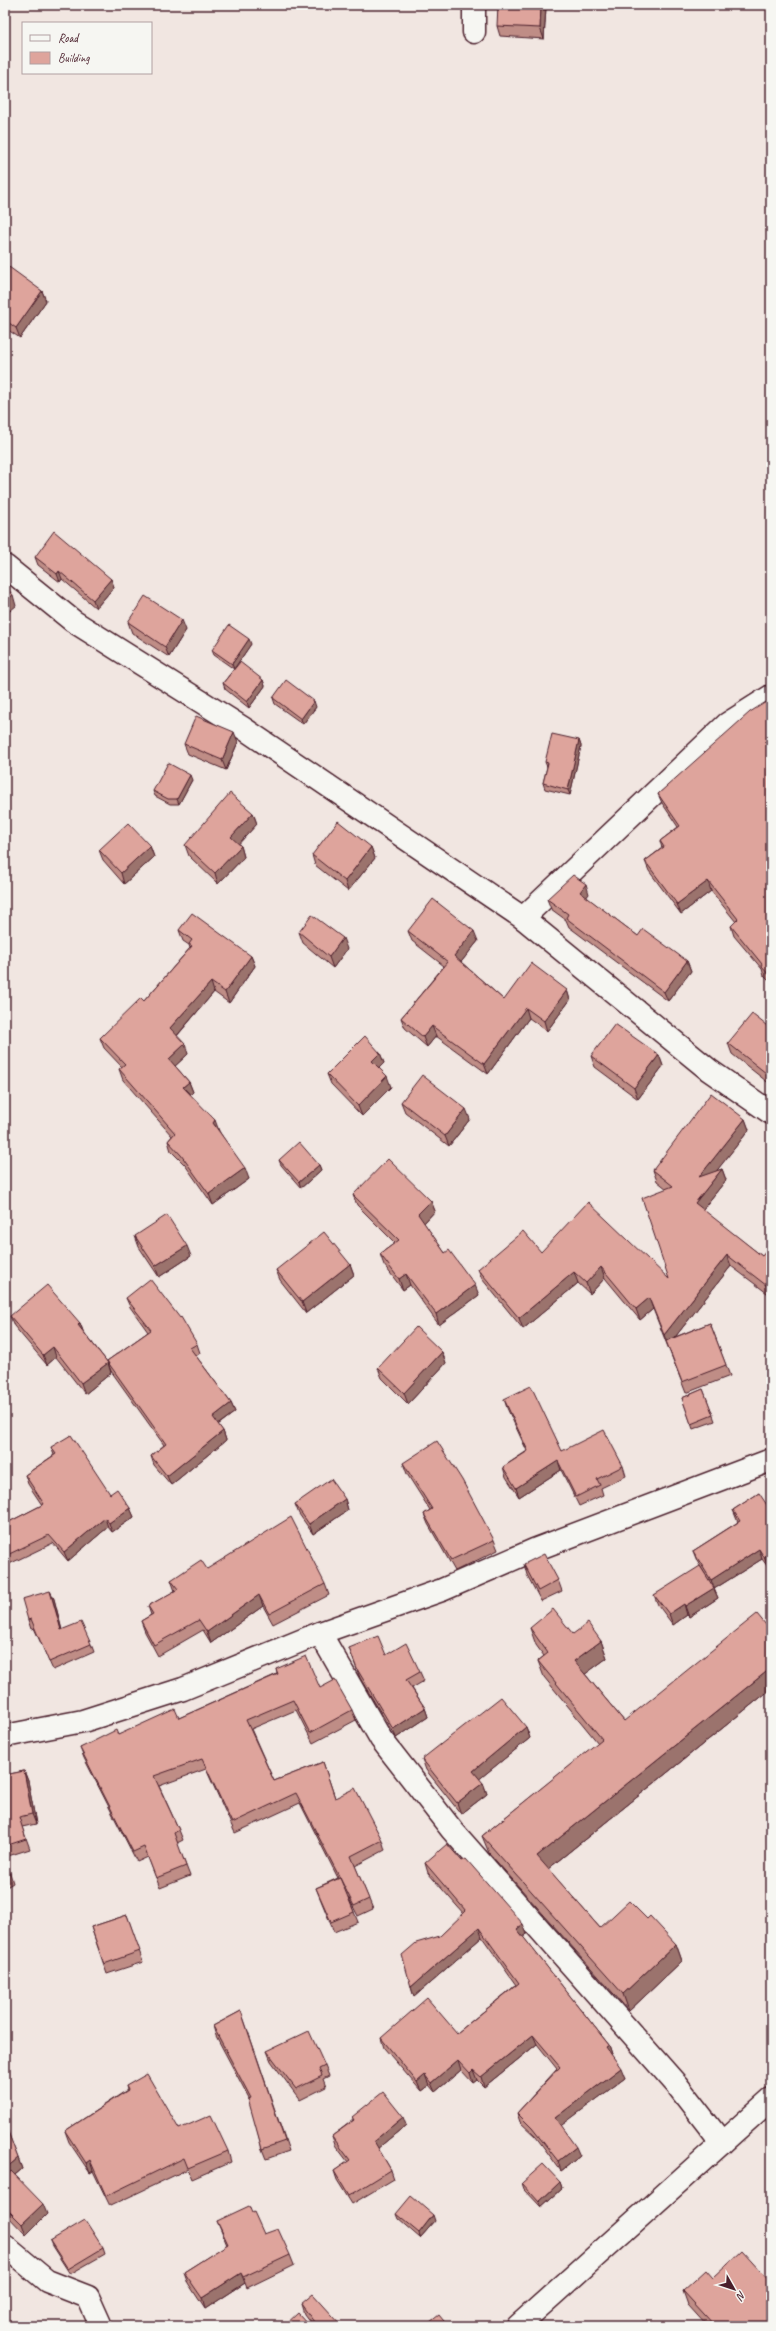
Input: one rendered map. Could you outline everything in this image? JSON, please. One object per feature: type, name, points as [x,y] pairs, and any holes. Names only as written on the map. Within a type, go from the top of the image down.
[{"type":"street","points":[[474,5],[474,32]]},
{"type":"street","points":[[5,566],[73,621],[243,728],[523,918],[709,1070],[771,1113]]},
{"type":"street","points":[[523,918],[727,724],[771,696]]},
{"type":"street","points":[[5,1736],[84,1721],[182,1690],[320,1633],[442,1590],[534,1550],[771,1460]]},
{"type":"street","points":[[320,1633],[381,1739],[447,1824],[677,2085],[722,2143]]},
{"type":"street","points":[[518,2326],[771,2099]]},
{"type":"street","points":[[5,2246],[47,2281],[88,2297],[101,2326]]},
{"type":"building","points":[[498,5],[541,5],[540,28],[497,26]]},
{"type":"building","points":[[9,267],[42,291],[16,328],[5,320],[5,273]]},
{"type":"building","points":[[54,531],[111,579],[93,600],[59,571],[57,574],[35,557]]},
{"type":"building","points":[[5,586],[13,595],[5,601]]},
{"type":"building","points":[[145,596],[182,620],[165,647],[128,622]]},
{"type":"building","points":[[229,625],[249,639],[232,664],[212,650]]},
{"type":"building","points":[[240,662],[263,680],[247,702],[223,683]]},
{"type":"building","points":[[286,680],[314,701],[301,719],[273,698]]},
{"type":"building","points":[[766,702],[771,708],[771,977],[731,926],[738,919],[708,881],[677,904],[645,861],[664,847],[660,841],[680,826],[658,794],[750,712]]},
{"type":"building","points":[[196,716],[234,732],[222,760],[184,744]]},
{"type":"building","points":[[552,734],[579,740],[568,790],[543,783],[548,763],[545,762]]},
{"type":"building","points":[[168,763],[190,775],[177,799],[168,799],[153,791]]},
{"type":"building","points":[[230,793],[253,813],[231,837],[241,846],[215,873],[185,845]]},
{"type":"building","points":[[338,821],[371,847],[345,881],[312,855]]},
{"type":"building","points":[[128,823],[150,846],[121,873],[99,850]]},
{"type":"building","points":[[573,875],[586,884],[580,892],[638,936],[643,929],[687,961],[664,992],[566,918],[568,914],[547,899]]},
{"type":"building","points":[[433,899],[474,931],[454,956],[504,1000],[531,963],[567,990],[544,1021],[526,1008],[484,1064],[432,1026],[423,1037],[401,1018],[448,962],[408,931]]},
{"type":"building","points":[[192,913],[251,956],[225,992],[211,982],[170,1028],[185,1044],[169,1059],[189,1082],[183,1087],[215,1120],[213,1123],[245,1168],[209,1194],[181,1155],[168,1141],[175,1133],[119,1069],[125,1064],[100,1038],[141,998],[144,1001],[192,946],[189,944],[192,940],[179,930]]},
{"type":"building","points":[[312,915],[343,938],[329,957],[299,932]]},
{"type":"building","points":[[752,1014],[771,1029],[771,1077],[728,1043]]},
{"type":"building","points":[[615,1024],[659,1055],[634,1088],[591,1056]]},
{"type":"building","points":[[365,1036],[380,1053],[372,1061],[387,1076],[358,1106],[327,1074]]},
{"type":"building","points":[[422,1075],[466,1109],[445,1136],[401,1102]]},
{"type":"building","points":[[711,1093],[745,1119],[699,1177],[722,1169],[695,1203],[762,1256],[767,1250],[771,1253],[771,1289],[727,1255],[664,1335],[649,1298],[636,1309],[601,1267],[586,1283],[574,1272],[519,1318],[478,1269],[523,1231],[541,1252],[588,1202],[669,1279],[642,1198],[673,1186],[653,1170]]},
{"type":"building","points":[[299,1142],[319,1165],[299,1182],[279,1160]]},
{"type":"building","points":[[388,1159],[431,1201],[418,1214],[445,1253],[449,1250],[475,1285],[436,1314],[406,1274],[399,1279],[380,1254],[399,1240],[353,1195]]},
{"type":"building","points":[[167,1215],[187,1246],[155,1266],[135,1236]]},
{"type":"building","points":[[324,1232],[350,1264],[302,1302],[276,1270]]},
{"type":"building","points":[[150,1279],[180,1318],[181,1317],[197,1344],[190,1348],[231,1403],[213,1417],[223,1431],[167,1476],[151,1456],[166,1444],[107,1361],[151,1330],[126,1298]]},
{"type":"building","points":[[47,1285],[80,1323],[78,1325],[108,1363],[81,1383],[53,1347],[43,1355],[10,1316]]},
{"type":"building","points":[[710,1323],[726,1365],[682,1382],[666,1341]]},
{"type":"building","points":[[416,1327],[442,1352],[404,1393],[378,1368]]},
{"type":"building","points":[[531,1386],[562,1451],[604,1430],[623,1466],[597,1479],[600,1485],[576,1497],[558,1461],[516,1488],[503,1467],[528,1451],[504,1399]]},
{"type":"building","points":[[703,1389],[713,1415],[691,1424],[682,1398]]},
{"type":"building","points":[[71,1435],[110,1494],[117,1489],[130,1508],[109,1523],[105,1518],[64,1552],[49,1535],[5,1556],[5,1524],[44,1504],[25,1475],[56,1454],[51,1447]]},
{"type":"building","points":[[437,1441],[462,1480],[494,1540],[451,1560],[424,1514],[432,1509],[403,1463]]},
{"type":"building","points":[[331,1479],[345,1499],[309,1524],[295,1504]]},
{"type":"building","points":[[759,1493],[771,1511],[771,1553],[764,1557],[759,1549],[711,1580],[693,1551],[740,1521],[733,1510]]},
{"type":"building","points":[[291,1517],[325,1584],[269,1614],[259,1595],[207,1632],[199,1620],[154,1645],[141,1621],[153,1614],[148,1606],[178,1589],[171,1580],[201,1560],[207,1569]]},
{"type":"building","points":[[544,1554],[558,1580],[538,1591],[524,1564]]},
{"type":"building","points":[[700,1566],[714,1588],[669,1614],[654,1595]]},
{"type":"building","points":[[50,1591],[61,1630],[81,1622],[91,1644],[49,1662],[31,1619],[28,1620],[22,1599]]},
{"type":"building","points":[[553,1609],[573,1634],[588,1623],[601,1641],[574,1661],[624,1721],[757,1614],[771,1631],[771,1668],[537,1856],[600,1928],[629,1901],[647,1919],[650,1916],[676,1944],[623,1994],[482,1836],[602,1739],[538,1661],[548,1653],[530,1628]]},
{"type":"building","points":[[378,1636],[386,1655],[406,1643],[420,1672],[406,1680],[425,1708],[393,1729],[357,1669],[349,1648]]},
{"type":"building","points":[[306,1656],[320,1688],[335,1680],[352,1710],[310,1733],[293,1700],[246,1720],[274,1781],[323,1762],[335,1798],[355,1788],[382,1840],[351,1856],[369,1899],[354,1906],[296,1793],[232,1823],[202,1759],[154,1776],[179,1830],[174,1833],[186,1866],[156,1878],[144,1847],[133,1852],[80,1748],[116,1730],[118,1735],[175,1709],[179,1718],[278,1674],[276,1669]]},
{"type":"building","points":[[501,1697],[526,1727],[473,1771],[483,1783],[457,1803],[422,1759]]},
{"type":"building","points":[[24,1771],[32,1814],[19,1817],[26,1839],[5,1846],[5,1775]]},
{"type":"building","points":[[447,1844],[462,1861],[466,1859],[523,1924],[517,1929],[609,2045],[606,2047],[621,2068],[555,2118],[576,2147],[558,2161],[532,2128],[517,2113],[560,2067],[533,2035],[481,2077],[473,2070],[470,2073],[458,2060],[431,2083],[425,2075],[417,2082],[381,2038],[427,1998],[457,2033],[519,1983],[479,1928],[411,1987],[402,1955],[416,1943],[440,1936],[466,1911],[425,1863]]},
{"type":"building","points":[[5,1864],[10,1873],[5,1876]]},
{"type":"building","points":[[340,1878],[354,1912],[331,1922],[316,1888]]},
{"type":"building","points":[[127,1915],[140,1951],[104,1964],[91,1927]]},
{"type":"building","points":[[241,2011],[285,2141],[262,2149],[248,2099],[251,2098],[213,2026]]},
{"type":"building","points":[[309,2031],[325,2066],[319,2069],[322,2076],[296,2089],[267,2051]]},
{"type":"building","points":[[147,2074],[179,2129],[211,2115],[228,2151],[188,2168],[184,2158],[106,2196],[90,2160],[86,2163],[65,2131],[128,2090],[126,2086]]},
{"type":"building","points":[[383,2092],[403,2117],[374,2141],[391,2170],[349,2196],[334,2171],[350,2160],[332,2136],[354,2120],[352,2117]]},
{"type":"building","points":[[5,2124],[18,2158],[5,2169]]},
{"type":"building","points":[[543,2164],[560,2182],[539,2202],[522,2183]]},
{"type":"building","points":[[11,2171],[43,2204],[22,2224],[5,2207],[5,2178]]},
{"type":"building","points":[[411,2196],[433,2215],[419,2233],[396,2214]]},
{"type":"building","points":[[249,2206],[252,2213],[254,2212],[264,2234],[278,2229],[290,2255],[243,2277],[241,2273],[202,2298],[184,2272],[228,2244],[217,2221]]},
{"type":"building","points":[[85,2220],[103,2248],[68,2269],[50,2241]]},
{"type":"building","points":[[742,2251],[771,2283],[771,2326],[715,2326],[683,2291],[706,2270],[713,2278]]},
{"type":"building","points":[[313,2294],[342,2326],[317,2326],[301,2304]]},
{"type":"building","points":[[298,2313],[310,2326],[284,2326]]},
{"type":"building","points":[[439,2315],[448,2326],[425,2326]]}]
